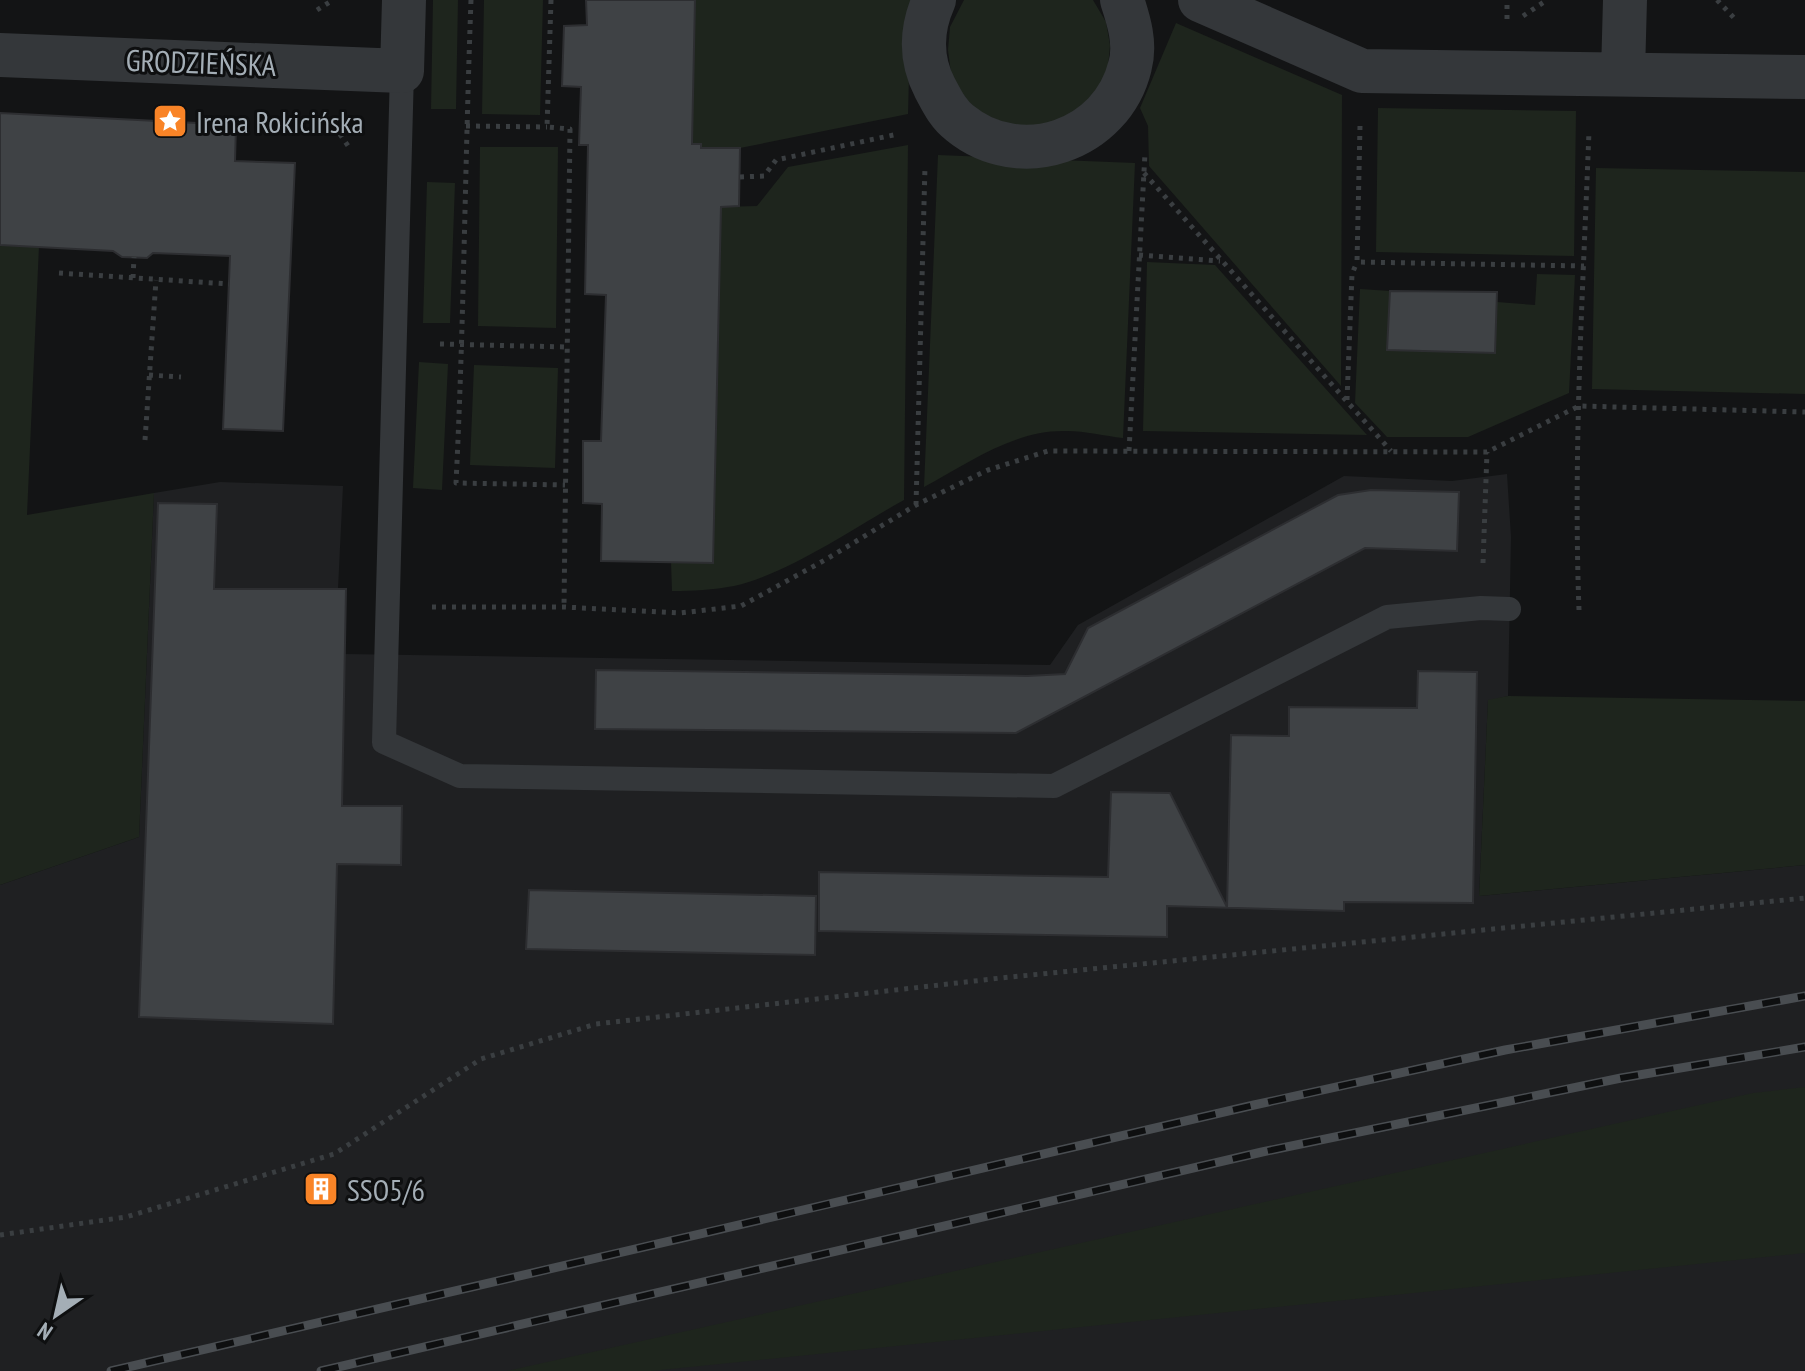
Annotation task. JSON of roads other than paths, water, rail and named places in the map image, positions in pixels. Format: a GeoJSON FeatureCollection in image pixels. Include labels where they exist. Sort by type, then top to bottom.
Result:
{"type":"FeatureCollection","features":[{"type":"Feature","properties":{"kind":"street"},"geometry":{"type":"LineString","coordinates":[[402,71],[404,0]]}},
{"type":"Feature","properties":{"kind":"street"},"geometry":{"type":"LineString","coordinates":[[934,0],[922,39],[928,75],[945,107],[959,123],[991,142],[1027,148],[1062,143],[1094,125],[1118,98],[1131,65],[1132,28],[1122,0]]}},
{"type":"Feature","properties":{"kind":"street"},"geometry":{"type":"LineString","coordinates":[[1200,0],[1362,71],[1805,77]]}},
{"type":"Feature","properties":{"kind":"street"},"geometry":{"type":"LineString","coordinates":[[1607,74],[1625,0]]}},
{"type":"Feature","properties":{"kind":"street","name":"GRODZIEŃSKA"},"geometry":{"type":"LineString","coordinates":[[0,55],[402,71]]}},
{"type":"Feature","properties":{"kind":"lane"},"geometry":{"type":"LineString","coordinates":[[402,71],[384,742],[460,776],[1054,786],[1387,617],[1481,608],[1509,609]]}},
{"type":"Feature","properties":{"kind":"railway"},"geometry":{"type":"LineString","coordinates":[[111,1371],[1254,1105],[1505,1050],[1805,996]]}},
{"type":"Feature","properties":{"kind":"railway"},"geometry":{"type":"LineString","coordinates":[[321,1371],[1262,1152],[1621,1078],[1805,1047]]}},
{"type":"Feature","properties":{"kind":"place","name":"Irena Rokicińska"},"geometry":{"type":"Point","coordinates":[170,121]}},
{"type":"Feature","properties":{"kind":"place","name":"SSO5/6"},"geometry":{"type":"Point","coordinates":[321,1189]}}]}
